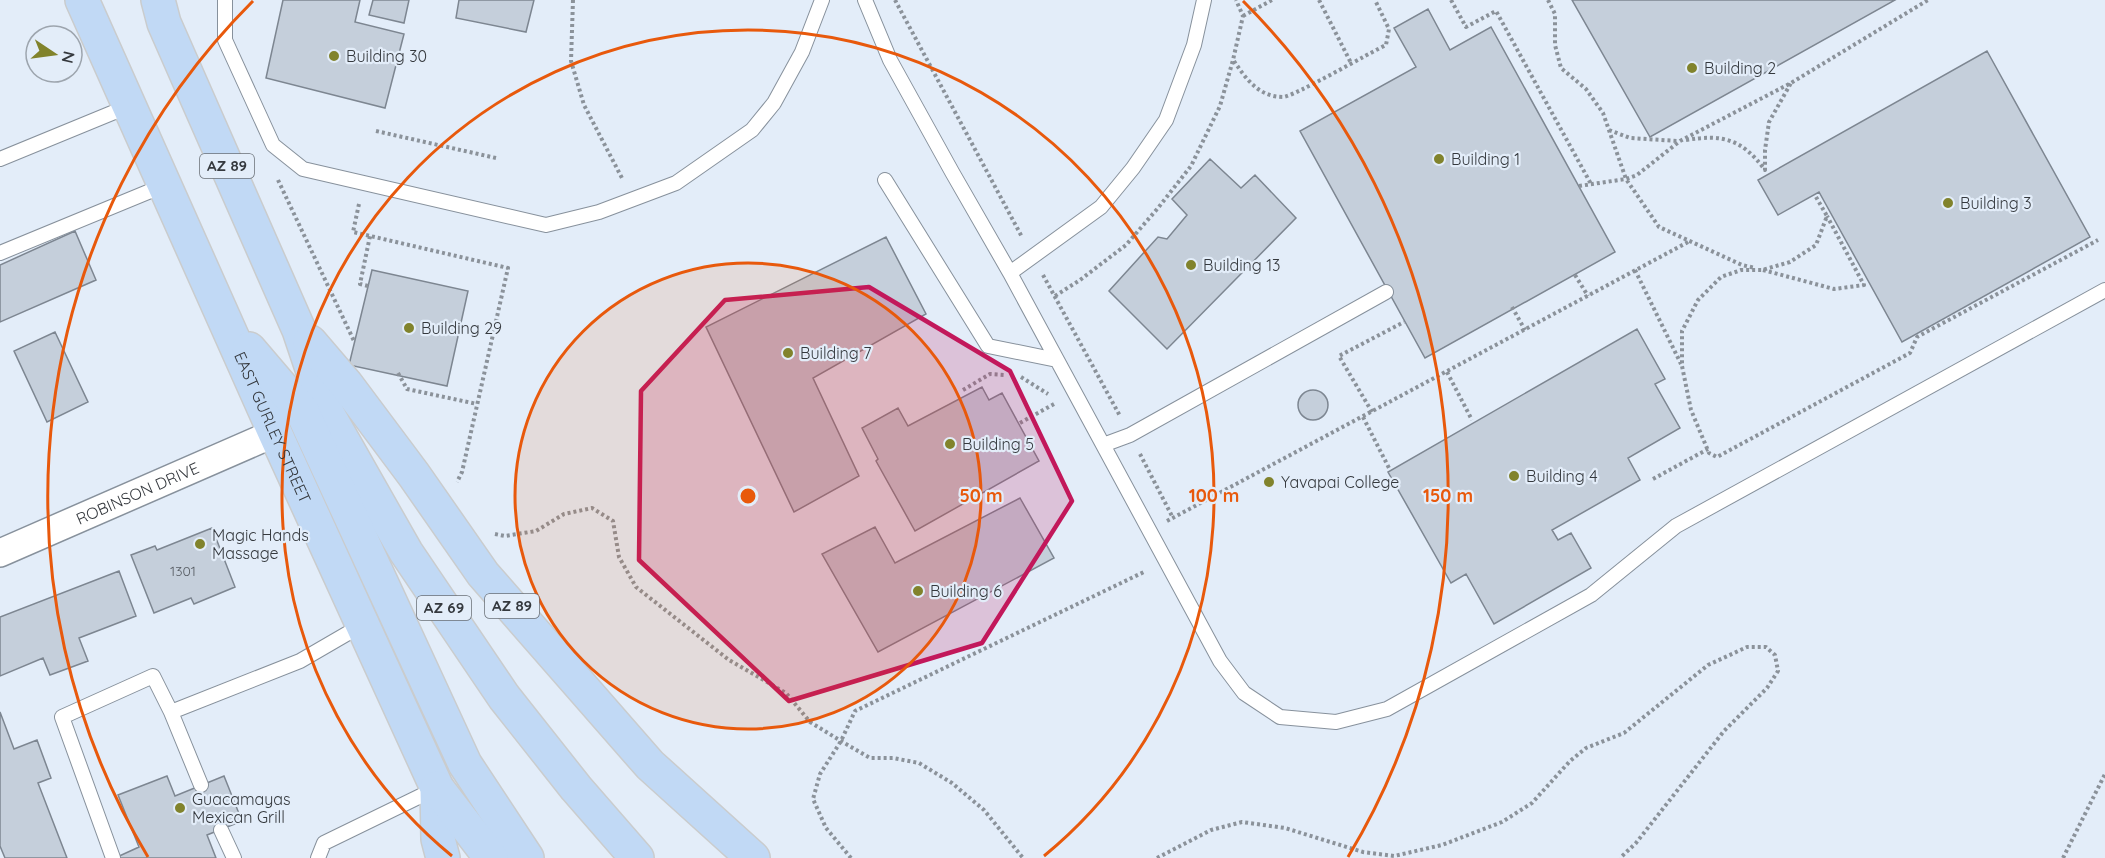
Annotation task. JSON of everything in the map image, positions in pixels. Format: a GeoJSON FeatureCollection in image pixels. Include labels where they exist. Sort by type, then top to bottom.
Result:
{"type":"FeatureCollection","features":[{"type":"Feature","properties":{"kind":"main road","name":"EAST GURLEY STREET"},"geometry":{"type":"LineString","coordinates":[[82,0],[275,434],[437,788],[438,839],[443,858]]}},
{"type":"Feature","properties":{"kind":"main road","name":"AZ 89"},"geometry":{"type":"LineString","coordinates":[[159,0],[164,23],[299,330],[346,384],[414,475],[483,574],[650,765],[753,858]]}},
{"type":"Feature","properties":{"kind":"main road"},"geometry":{"type":"LineString","coordinates":[[224,319],[302,411],[465,764],[527,858]]}},
{"type":"Feature","properties":{"kind":"main road","name":"AZ 69"},"geometry":{"type":"LineString","coordinates":[[299,330],[327,412],[406,552],[504,697],[576,788],[637,858]]}},
{"type":"Feature","properties":{"kind":"main road"},"geometry":{"type":"LineString","coordinates":[[437,788],[491,858]]}},
{"type":"Feature","properties":{"kind":"street","name":"ROBINSON DRIVE"},"geometry":{"type":"LineString","coordinates":[[0,553],[275,434]]}},
{"type":"Feature","properties":{"kind":"lane"},"geometry":{"type":"LineString","coordinates":[[225,0],[225,40],[273,145],[303,169],[546,225],[599,212],[676,183],[752,130],[774,104],[802,52],[822,0]]}},
{"type":"Feature","properties":{"kind":"lane"},"geometry":{"type":"LineString","coordinates":[[865,0],[891,60],[1010,273],[1148,532],[1220,661],[1244,693],[1280,717],[1336,722],[1387,709],[1591,595],[1676,526],[2105,290]]}},
{"type":"Feature","properties":{"kind":"lane"},"geometry":{"type":"LineString","coordinates":[[1010,273],[1101,207],[1133,168],[1166,120],[1194,45],[1204,0]]}},
{"type":"Feature","properties":{"kind":"lane"},"geometry":{"type":"LineString","coordinates":[[0,159],[129,106]]}},
{"type":"Feature","properties":{"kind":"lane"},"geometry":{"type":"LineString","coordinates":[[885,180],[988,346],[1057,360]]}},
{"type":"Feature","properties":{"kind":"lane"},"geometry":{"type":"LineString","coordinates":[[0,253],[165,185]]}},
{"type":"Feature","properties":{"kind":"lane"},"geometry":{"type":"LineString","coordinates":[[1102,445],[1130,435],[1386,292]]}},
{"type":"Feature","properties":{"kind":"lane"},"geometry":{"type":"LineString","coordinates":[[171,712],[300,661],[362,625]]}},
{"type":"Feature","properties":{"kind":"lane"},"geometry":{"type":"LineString","coordinates":[[113,858],[62,717],[153,676],[171,712],[201,785]]}},
{"type":"Feature","properties":{"kind":"lane"},"geometry":{"type":"LineString","coordinates":[[318,858],[324,843],[437,788]]}},
{"type":"Feature","properties":{"kind":"lane"},"geometry":{"type":"LineString","coordinates":[[221,830],[234,858]]}},
{"type":"Feature","properties":{"kind":"path"},"geometry":{"type":"LineString","coordinates":[[573,0],[571,61],[574,72],[584,105],[624,180]]}},
{"type":"Feature","properties":{"kind":"path"},"geometry":{"type":"LineString","coordinates":[[1055,296],[1126,244],[1191,166],[1220,106],[1233,60],[1244,16],[1236,0]]}},
{"type":"Feature","properties":{"kind":"path"},"geometry":{"type":"LineString","coordinates":[[1244,16],[1272,0]]}},
{"type":"Feature","properties":{"kind":"path"},"geometry":{"type":"LineString","coordinates":[[1319,0],[1351,63]]}},
{"type":"Feature","properties":{"kind":"path"},"geometry":{"type":"LineString","coordinates":[[1233,60],[1245,78],[1262,93],[1285,98],[1386,45],[1389,29],[1375,0]]}},
{"type":"Feature","properties":{"kind":"path"},"geometry":{"type":"LineString","coordinates":[[1451,0],[1466,27],[1496,11],[1591,184]]}},
{"type":"Feature","properties":{"kind":"path"},"geometry":{"type":"LineString","coordinates":[[1548,0],[1555,14],[1555,45],[1561,68],[1586,89],[1603,113],[1626,179],[1659,227],[1742,265],[1834,289],[1864,285],[1816,197]]}},
{"type":"Feature","properties":{"kind":"path"},"geometry":{"type":"LineString","coordinates":[[1579,186],[1626,179],[1637,175],[1680,141],[1791,83],[1928,0]]}},
{"type":"Feature","properties":{"kind":"path"},"geometry":{"type":"LineString","coordinates":[[1609,130],[1630,138],[1680,141],[1707,137],[1731,140],[1752,153],[1764,170],[1769,122],[1791,83]]}},
{"type":"Feature","properties":{"kind":"path"},"geometry":{"type":"LineString","coordinates":[[376,131],[496,158]]}},
{"type":"Feature","properties":{"kind":"path"},"geometry":{"type":"LineString","coordinates":[[276,176],[357,347]]}},
{"type":"Feature","properties":{"kind":"path"},"geometry":{"type":"LineString","coordinates":[[364,183],[353,232],[508,268],[462,472],[456,485]]}},
{"type":"Feature","properties":{"kind":"path"},"geometry":{"type":"LineString","coordinates":[[1827,216],[1816,245],[1790,262],[1762,270],[1742,270],[1721,277],[1698,300],[1682,331],[1682,366],[1690,410],[1709,453],[1717,457],[1910,353],[1917,337],[2098,240]]}},
{"type":"Feature","properties":{"kind":"path"},"geometry":{"type":"LineString","coordinates":[[368,286],[360,284],[370,236]]}},
{"type":"Feature","properties":{"kind":"path"},"geometry":{"type":"LineString","coordinates":[[1148,532],[1690,241]]}},
{"type":"Feature","properties":{"kind":"path"},"geometry":{"type":"LineString","coordinates":[[1635,270],[1682,366]]}},
{"type":"Feature","properties":{"kind":"path"},"geometry":{"type":"LineString","coordinates":[[1575,275],[1588,296]]}},
{"type":"Feature","properties":{"kind":"path"},"geometry":{"type":"LineString","coordinates":[[1512,307],[1525,330]]}},
{"type":"Feature","properties":{"kind":"path"},"geometry":{"type":"LineString","coordinates":[[1372,412],[1339,356],[1404,322]]}},
{"type":"Feature","properties":{"kind":"path"},"geometry":{"type":"LineString","coordinates":[[1447,372],[1472,420]]}},
{"type":"Feature","properties":{"kind":"path"},"geometry":{"type":"LineString","coordinates":[[398,373],[407,389],[477,404]]}},
{"type":"Feature","properties":{"kind":"path"},"geometry":{"type":"LineString","coordinates":[[963,390],[990,375],[1008,375]]}},
{"type":"Feature","properties":{"kind":"path"},"geometry":{"type":"LineString","coordinates":[[1017,375],[1048,393],[1058,412]]}},
{"type":"Feature","properties":{"kind":"path"},"geometry":{"type":"LineString","coordinates":[[1020,423],[1054,404]]}},
{"type":"Feature","properties":{"kind":"path"},"geometry":{"type":"LineString","coordinates":[[1363,417],[1390,470]]}},
{"type":"Feature","properties":{"kind":"path"},"geometry":{"type":"LineString","coordinates":[[1653,479],[1707,449]]}},
{"type":"Feature","properties":{"kind":"path"},"geometry":{"type":"LineString","coordinates":[[484,531],[505,536],[536,531],[564,514],[591,508],[613,520],[620,557],[636,586],[729,660],[786,693],[810,722],[870,758],[893,758],[919,764],[952,783],[984,810],[1023,858]]}},
{"type":"Feature","properties":{"kind":"path"},"geometry":{"type":"LineString","coordinates":[[851,858],[826,828],[813,799],[820,774],[841,741],[855,711],[1165,562]]}},
{"type":"Feature","properties":{"kind":"path"},"geometry":{"type":"LineString","coordinates":[[1157,858],[1211,830],[1242,822],[1286,828],[1363,852],[1394,856],[1442,845],[1502,822],[1532,803],[1570,761],[1586,748],[1624,733],[1708,665],[1747,647],[1766,647],[1775,655],[1778,670],[1767,688],[1724,730],[1636,843],[1620,858]]}},
{"type":"Feature","properties":{"kind":"path"},"geometry":{"type":"LineString","coordinates":[[2063,858],[2105,774]]}},
{"type":"Feature","properties":{"kind":"highlighted area"},"geometry":{"type":"Polygon","coordinates":[[[869,287],[1010,371],[1072,501],[982,643],[789,701],[639,560],[641,391],[725,300],[869,287]]]}},
{"type":"Feature","properties":{"kind":"building","name":"Building 30"},"geometry":{"type":"Polygon","coordinates":[[[283,0],[360,0],[355,22],[404,34],[385,108],[266,78],[283,0]]]}},
{"type":"Feature","properties":{"kind":"building"},"geometry":{"type":"Polygon","coordinates":[[[373,0],[409,0],[404,23],[369,15],[373,0]]]}},
{"type":"Feature","properties":{"kind":"building"},"geometry":{"type":"Polygon","coordinates":[[[459,0],[534,0],[526,32],[456,18],[459,0]]]}},
{"type":"Feature","properties":{"kind":"building","name":"Building 2"},"geometry":{"type":"Polygon","coordinates":[[[1572,0],[1895,0],[1650,137],[1572,0]]]}},
{"type":"Feature","properties":{"kind":"building","name":"Building 1"},"geometry":{"type":"Polygon","coordinates":[[[1428,9],[1450,50],[1491,27],[1615,252],[1425,358],[1300,131],[1416,67],[1394,28],[1428,9]]]}},
{"type":"Feature","properties":{"kind":"building","name":"Building 3"},"geometry":{"type":"Polygon","coordinates":[[[1987,51],[2090,237],[1902,342],[1819,192],[1778,215],[1758,180],[1987,51]]]}},
{"type":"Feature","properties":{"kind":"building","name":"Building 13"},"geometry":{"type":"Polygon","coordinates":[[[1210,159],[1241,188],[1255,175],[1296,218],[1167,349],[1109,291],[1158,237],[1167,239],[1187,215],[1172,199],[1210,159]]]}},
{"type":"Feature","properties":{"kind":"building"},"geometry":{"type":"Polygon","coordinates":[[[75,231],[96,280],[0,322],[0,265],[75,231]]]}},
{"type":"Feature","properties":{"kind":"building","name":"Building 7"},"geometry":{"type":"Polygon","coordinates":[[[886,237],[926,314],[813,378],[859,476],[794,512],[706,327],[886,237]]]}},
{"type":"Feature","properties":{"kind":"building","name":"Building 29"},"geometry":{"type":"Polygon","coordinates":[[[372,270],[468,291],[447,386],[349,365],[372,270]]]}},
{"type":"Feature","properties":{"kind":"building","name":"Building 4"},"geometry":{"type":"Polygon","coordinates":[[[1637,329],[1665,379],[1655,384],[1680,428],[1628,458],[1640,480],[1552,530],[1558,540],[1571,533],[1591,568],[1494,624],[1466,574],[1451,583],[1388,472],[1637,329]]]}},
{"type":"Feature","properties":{"kind":"building"},"geometry":{"type":"Polygon","coordinates":[[[55,332],[88,402],[47,422],[14,351],[55,332]]]}},
{"type":"Feature","properties":{"kind":"building","name":"Building 5"},"geometry":{"type":"Polygon","coordinates":[[[982,387],[989,400],[1002,393],[1039,461],[915,531],[876,461],[878,459],[862,428],[898,408],[908,426],[982,387]]]}},
{"type":"Feature","properties":{"kind":"building"},"geometry":{"type":"Polygon","coordinates":[[[1313,390],[1319,391],[1327,399],[1327,411],[1319,419],[1313,420],[1307,419],[1299,411],[1298,405],[1299,399],[1307,391],[1313,390]]]}},
{"type":"Feature","properties":{"kind":"building","name":"Building 6"},"geometry":{"type":"Polygon","coordinates":[[[1020,498],[1054,558],[878,652],[822,554],[875,527],[895,563],[1020,498]]]}},
{"type":"Feature","properties":{"kind":"building"},"geometry":{"type":"Polygon","coordinates":[[[212,528],[235,587],[194,604],[191,598],[154,613],[131,555],[155,546],[157,550],[212,528]]]}},
{"type":"Feature","properties":{"kind":"building"},"geometry":{"type":"Polygon","coordinates":[[[119,571],[136,616],[79,638],[88,661],[50,675],[43,658],[0,676],[0,617],[119,571]]]}},
{"type":"Feature","properties":{"kind":"building"},"geometry":{"type":"Polygon","coordinates":[[[0,712],[14,749],[37,740],[51,778],[38,783],[67,858],[5,858],[0,846],[0,712]]]}},
{"type":"Feature","properties":{"kind":"building","name":"Guacamayas Mexican Grill"},"geometry":{"type":"Polygon","coordinates":[[[167,776],[175,796],[224,776],[242,821],[207,835],[216,858],[115,858],[139,847],[118,795],[167,776]]]}},
{"type":"Feature","properties":{"kind":"place","name":"Building 30"},"geometry":{"type":"Point","coordinates":[334,56]}},
{"type":"Feature","properties":{"kind":"place","name":"Building 2"},"geometry":{"type":"Point","coordinates":[1692,68]}},
{"type":"Feature","properties":{"kind":"place","name":"Building 1"},"geometry":{"type":"Point","coordinates":[1439,159]}},
{"type":"Feature","properties":{"kind":"place","name":"Building 3"},"geometry":{"type":"Point","coordinates":[1948,203]}},
{"type":"Feature","properties":{"kind":"place","name":"Building 13"},"geometry":{"type":"Point","coordinates":[1191,265]}},
{"type":"Feature","properties":{"kind":"place","name":"Building 29"},"geometry":{"type":"Point","coordinates":[409,328]}},
{"type":"Feature","properties":{"kind":"place","name":"Building 7"},"geometry":{"type":"Point","coordinates":[788,353]}},
{"type":"Feature","properties":{"kind":"place","name":"Building 5"},"geometry":{"type":"Point","coordinates":[950,444]}},
{"type":"Feature","properties":{"kind":"place","name":"Building 4"},"geometry":{"type":"Point","coordinates":[1514,476]}},
{"type":"Feature","properties":{"kind":"place","name":"Yavapai College"},"geometry":{"type":"Point","coordinates":[1269,482]}},
{"type":"Feature","properties":{"kind":"place","name":"Magic Hands Massage"},"geometry":{"type":"Point","coordinates":[200,544]}},
{"type":"Feature","properties":{"kind":"place","name":"Building 6"},"geometry":{"type":"Point","coordinates":[918,591]}},
{"type":"Feature","properties":{"kind":"place","name":"Guacamayas Mexican Grill"},"geometry":{"type":"Point","coordinates":[180,808]}}]}
